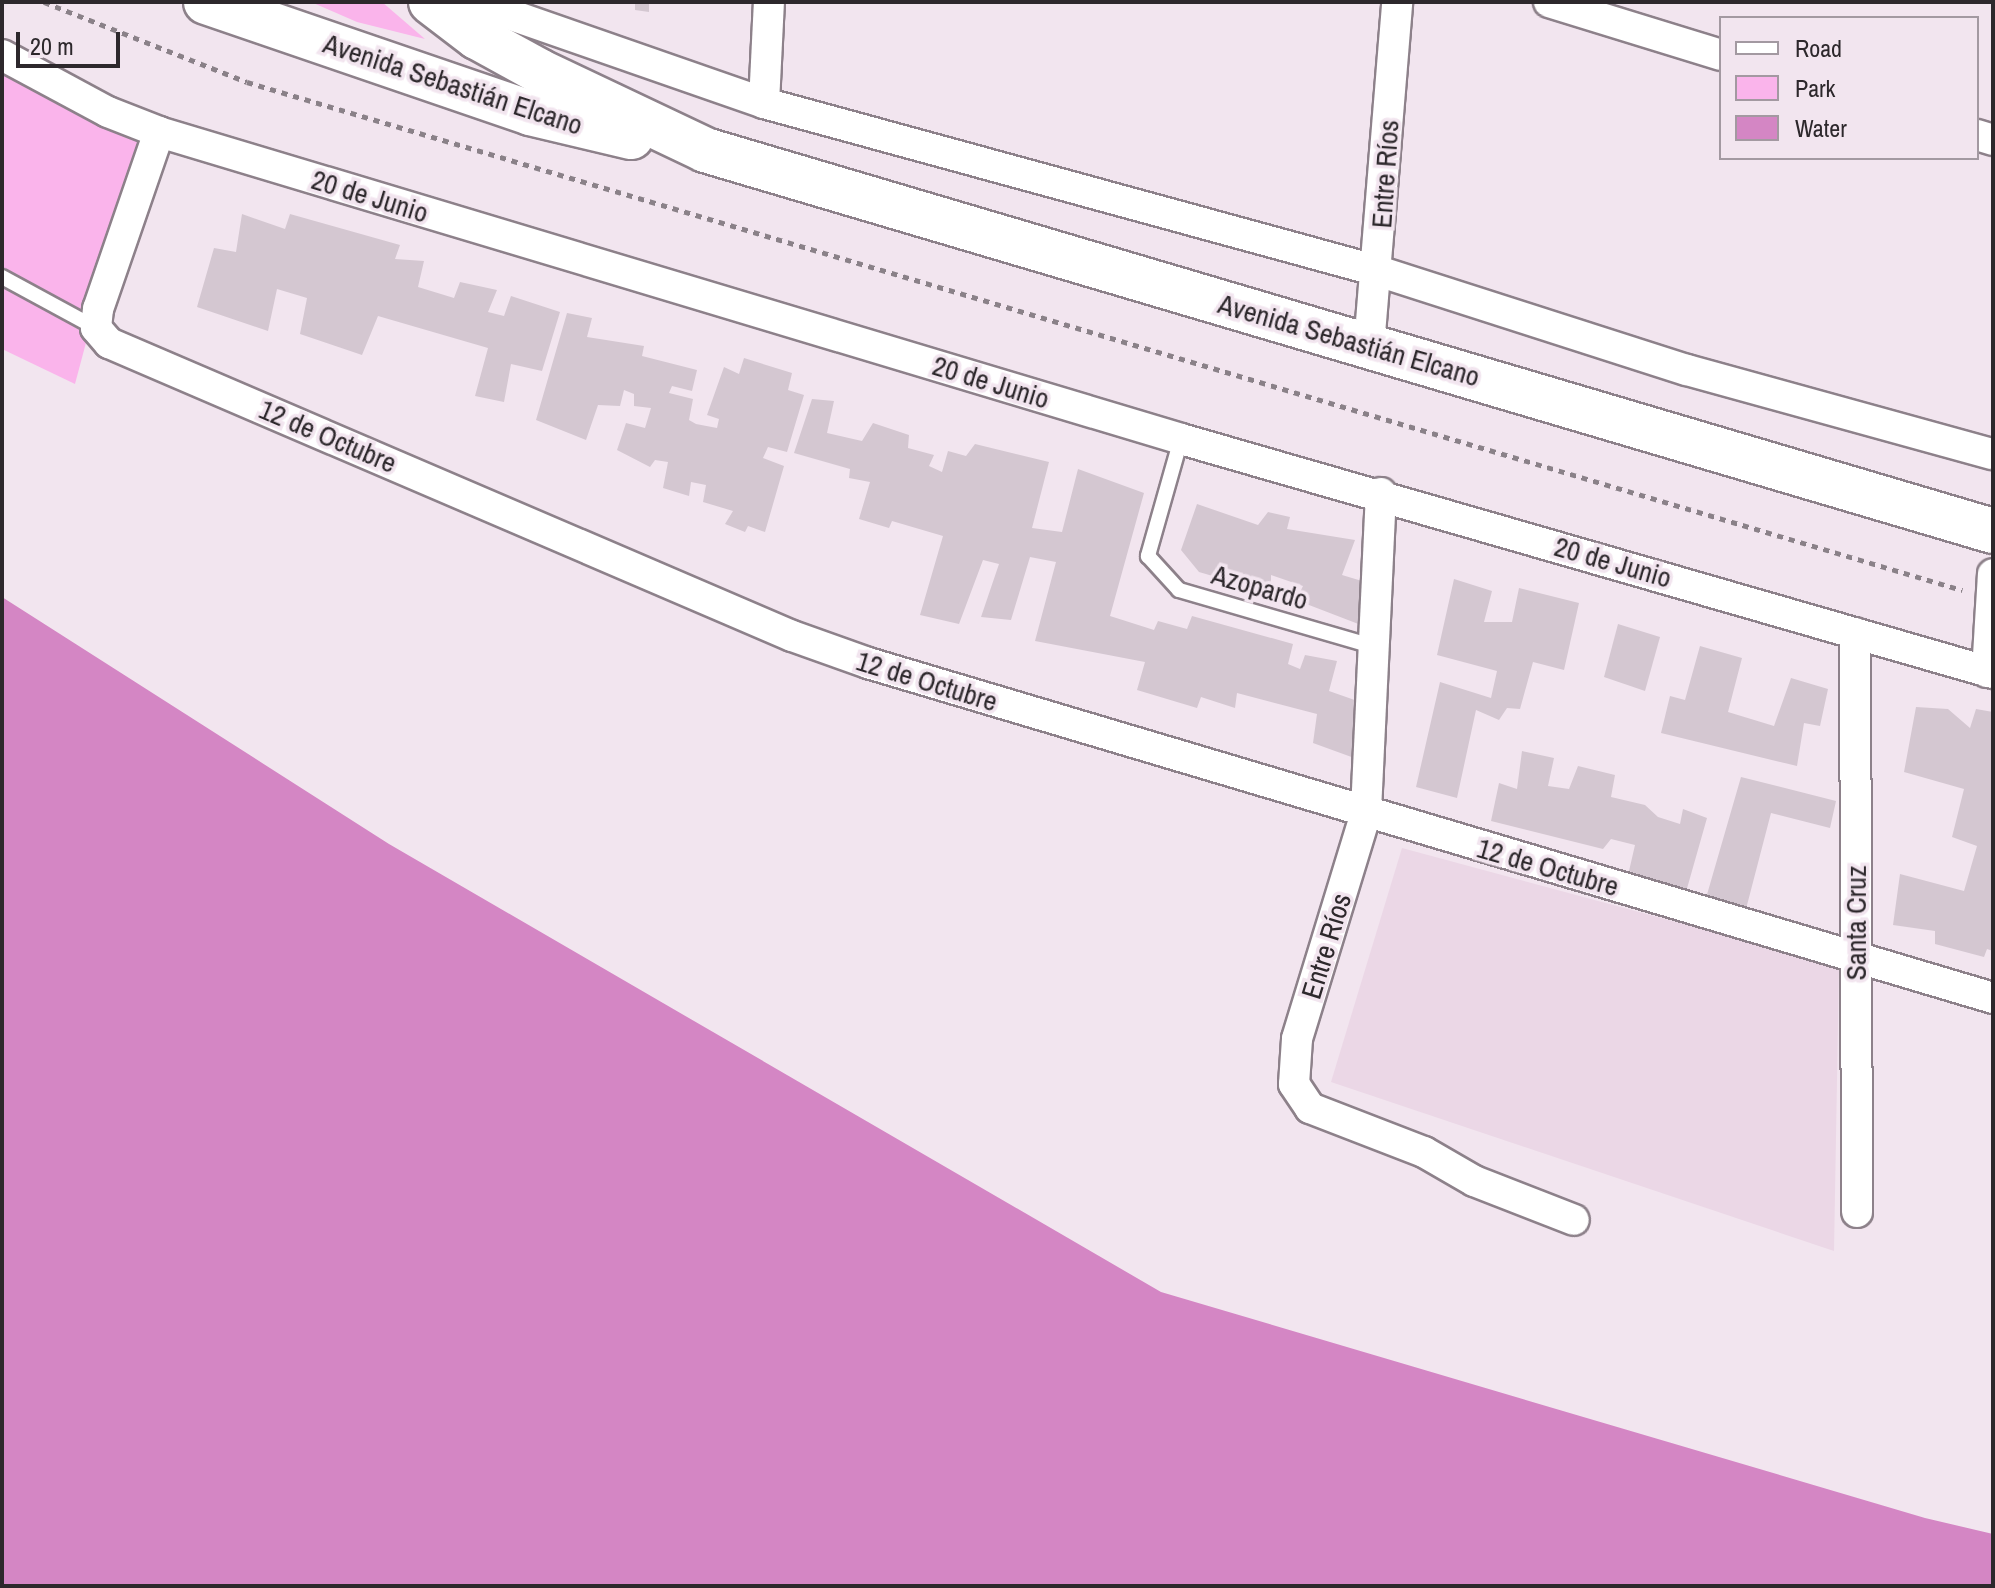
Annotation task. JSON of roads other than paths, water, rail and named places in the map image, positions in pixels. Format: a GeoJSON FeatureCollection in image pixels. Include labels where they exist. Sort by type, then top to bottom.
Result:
{"type":"FeatureCollection","features":[{"type":"Feature","properties":{"kind":"main road","name":"Avenida Sebastián Elcano"},"geometry":{"type":"LineString","coordinates":[[206,2],[530,113],[705,150],[1993,531]]}},
{"type":"Feature","properties":{"kind":"main road","name":"Avenida Sebastián Elcano"},"geometry":{"type":"LineString","coordinates":[[431,2],[477,37],[539,71],[705,150]]}},
{"type":"Feature","properties":{"kind":"street"},"geometry":{"type":"LineString","coordinates":[[474,2],[764,103],[1378,271],[1673,366],[1993,454]]}},
{"type":"Feature","properties":{"kind":"street"},"geometry":{"type":"LineString","coordinates":[[764,103],[769,2]]}},
{"type":"Feature","properties":{"kind":"street","name":"Entre Ríos"},"geometry":{"type":"LineString","coordinates":[[1369,346],[1378,271],[1397,2]]}},
{"type":"Feature","properties":{"kind":"street"},"geometry":{"type":"LineString","coordinates":[[1549,2],[1719,54]]}},
{"type":"Feature","properties":{"kind":"street","name":"20 de Junio"},"geometry":{"type":"LineString","coordinates":[[2,55],[108,112],[159,132],[1181,439],[1381,493],[1990,673]]}},
{"type":"Feature","properties":{"kind":"street"},"geometry":{"type":"LineString","coordinates":[[96,328],[159,132]]}},
{"type":"Feature","properties":{"kind":"street","name":"12 de Octubre"},"geometry":{"type":"LineString","coordinates":[[96,328],[109,343],[792,636],[1366,813],[1993,998]]}},
{"type":"Feature","properties":{"kind":"street","name":"Entre Ríos"},"geometry":{"type":"LineString","coordinates":[[1381,493],[1366,813],[1297,1039],[1294,1084],[1310,1108],[1424,1152],[1474,1181],[1574,1220]]}},
{"type":"Feature","properties":{"kind":"street"},"geometry":{"type":"LineString","coordinates":[[1990,673],[1991,586]]}},
{"type":"Feature","properties":{"kind":"street","name":"Santa Cruz"},"geometry":{"type":"LineString","coordinates":[[1855,633],[1857,1212]]}},
{"type":"Feature","properties":{"kind":"lane"},"geometry":{"type":"LineString","coordinates":[[2,277],[96,328]]}},
{"type":"Feature","properties":{"kind":"lane","name":"Azopardo"},"geometry":{"type":"LineString","coordinates":[[1181,439],[1148,556],[1179,590],[1372,646]]}},
{"type":"Feature","properties":{"kind":"water"},"geometry":{"type":"Polygon","coordinates":[[[2,597],[389,844],[1161,1292],[1925,1518],[1993,1534],[1993,1586],[2,1586],[2,597]]]}}]}
